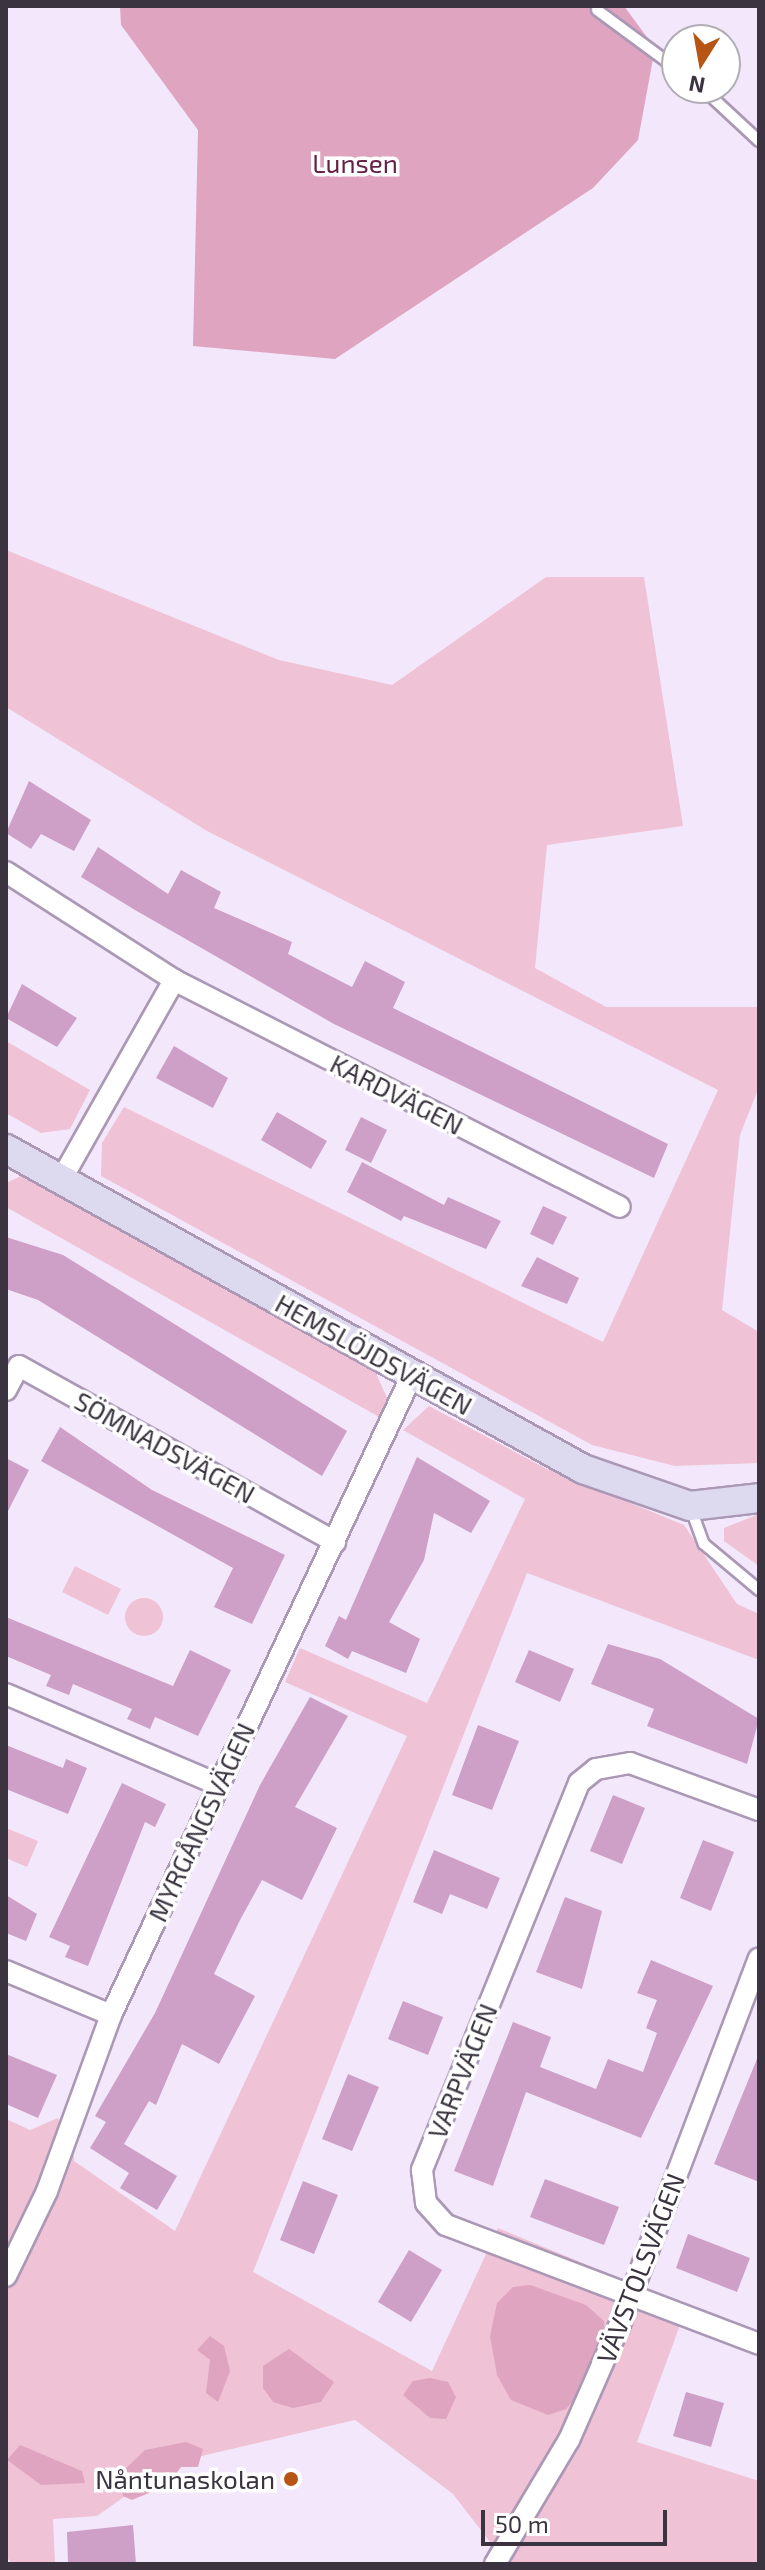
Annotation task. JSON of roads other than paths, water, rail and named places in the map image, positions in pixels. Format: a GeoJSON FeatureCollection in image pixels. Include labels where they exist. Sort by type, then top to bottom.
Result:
{"type":"FeatureCollection","features":[{"type":"Feature","properties":{"kind":"street","name":"KARDVÄGEN"},"geometry":{"type":"LineString","coordinates":[[6,872],[174,980],[620,1207]]}},
{"type":"Feature","properties":{"kind":"street"},"geometry":{"type":"LineString","coordinates":[[61,1180],[174,980]]}},
{"type":"Feature","properties":{"kind":"street","name":"HEMSLÖJDSVÄGEN"},"geometry":{"type":"LineString","coordinates":[[6,1149],[583,1469],[690,1506],[759,1498]]}},
{"type":"Feature","properties":{"kind":"street","name":"SÖMNADSVÄGEN"},"geometry":{"type":"LineString","coordinates":[[6,1390],[19,1366],[335,1542]]}},
{"type":"Feature","properties":{"kind":"street","name":"MYRGÅNGSVÄGEN"},"geometry":{"type":"LineString","coordinates":[[6,2276],[47,2191],[111,2015],[412,1375]]}},
{"type":"Feature","properties":{"kind":"street"},"geometry":{"type":"LineString","coordinates":[[6,1694],[217,1784]]}},
{"type":"Feature","properties":{"kind":"street","name":"VARPVÄGEN"},"geometry":{"type":"LineString","coordinates":[[759,1810],[630,1763],[596,1769],[579,1783],[422,2170],[426,2203],[446,2225],[628,2300],[759,2344]]}},
{"type":"Feature","properties":{"kind":"street","name":"VÄVSTOLSVÄGEN"},"geometry":{"type":"LineString","coordinates":[[495,2564],[569,2440],[628,2300],[759,1959]]}},
{"type":"Feature","properties":{"kind":"street"},"geometry":{"type":"LineString","coordinates":[[6,1971],[111,2015]]}},
{"type":"Feature","properties":{"kind":"lane"},"geometry":{"type":"LineString","coordinates":[[597,10],[661,57]]}},
{"type":"Feature","properties":{"kind":"lane"},"geometry":{"type":"LineString","coordinates":[[719,104],[759,141]]}},
{"type":"Feature","properties":{"kind":"lane"},"geometry":{"type":"LineString","coordinates":[[690,1506],[704,1544],[759,1590]]}},
{"type":"Feature","properties":{"kind":"place","name":"Nåntunaskolan"},"geometry":{"type":"Point","coordinates":[291,2479]}},
{"type":"Feature","properties":{"kind":"park label","name":"Lunsen"},"geometry":{"type":"Point","coordinates":[355,163]}}]}
